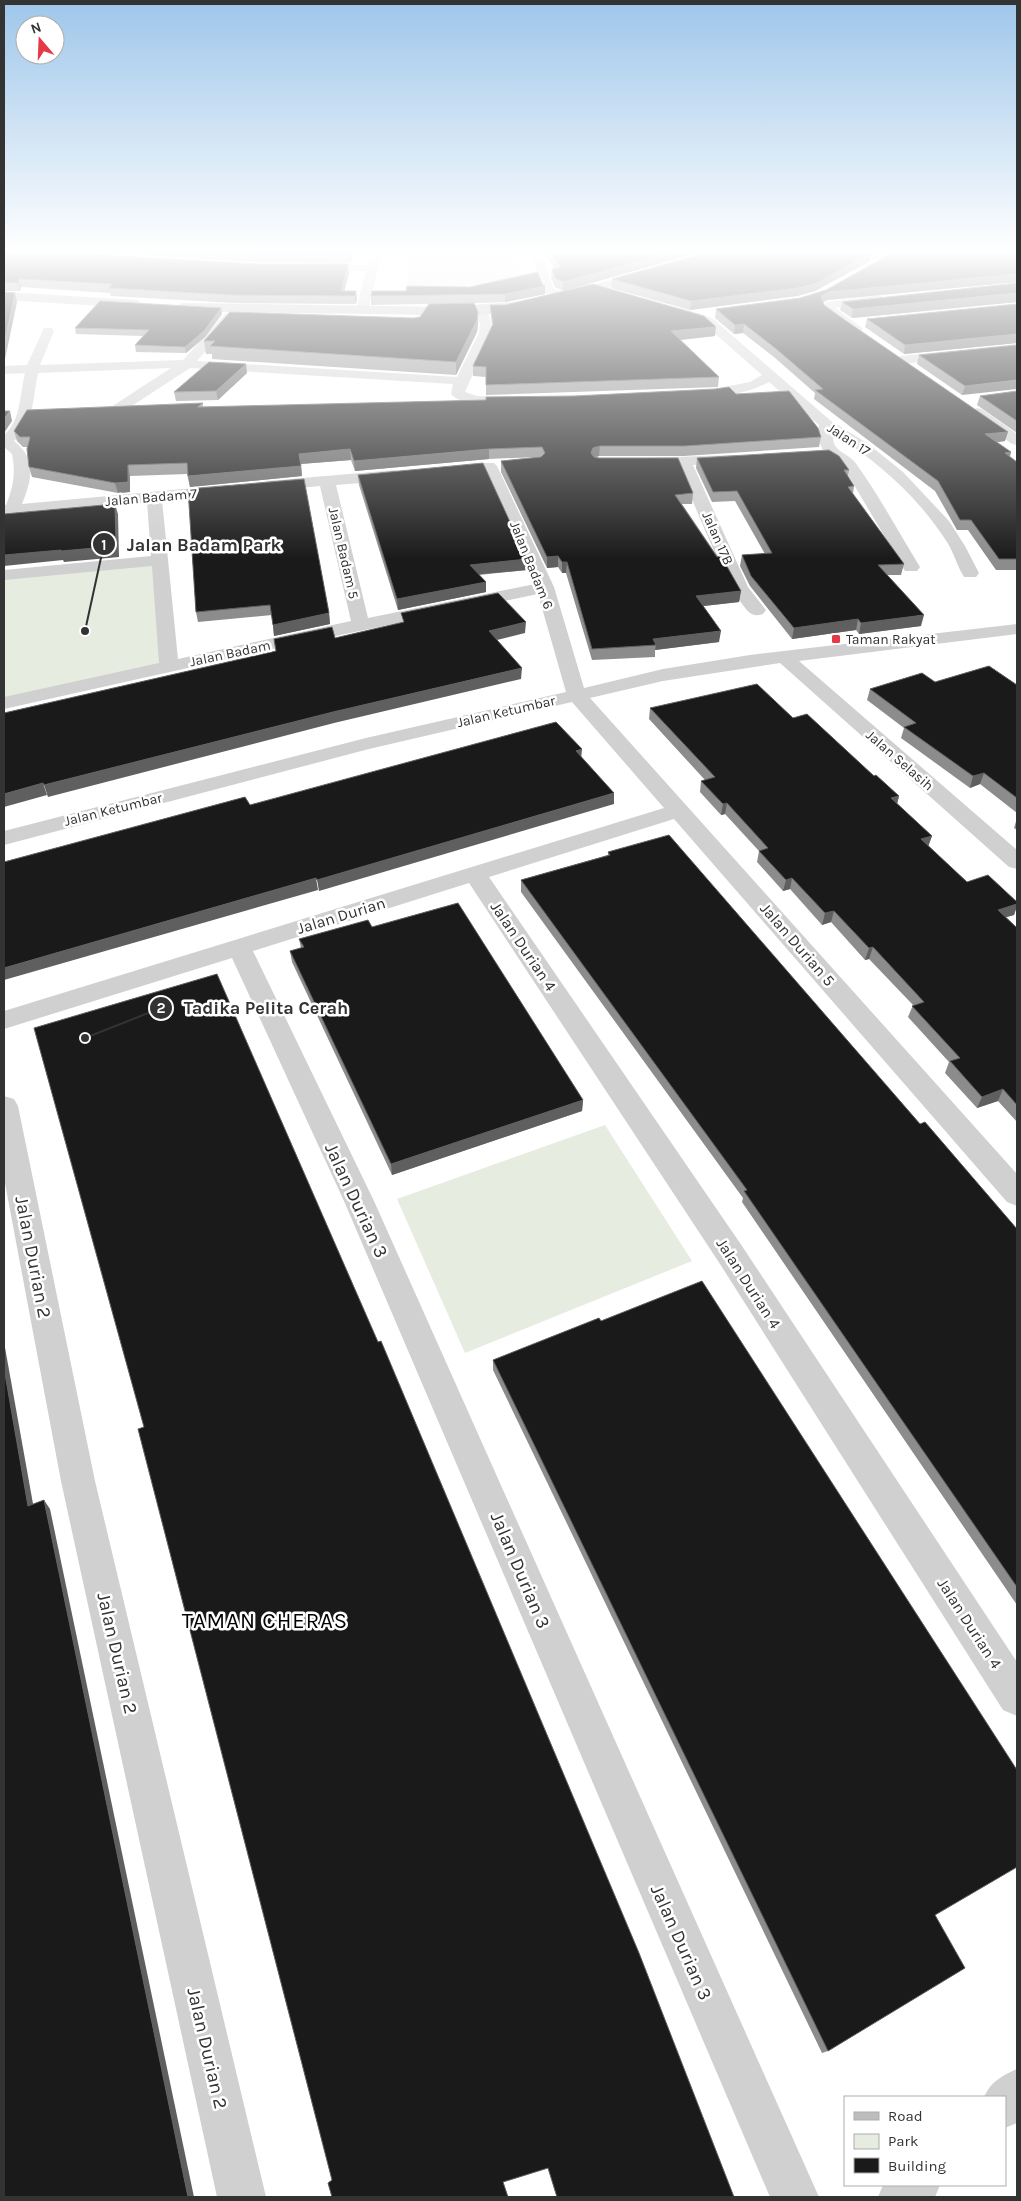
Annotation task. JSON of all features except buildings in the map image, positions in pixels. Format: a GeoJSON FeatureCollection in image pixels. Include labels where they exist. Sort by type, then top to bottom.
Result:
{"type":"FeatureCollection","features":[{"type":"Feature","properties":{"kind":"street"},"geometry":{"type":"LineString","coordinates":[[8,510],[23,482],[20,452],[7,444],[17,429],[24,411],[33,369],[39,354]]}},
{"type":"Feature","properties":{"kind":"street"},"geometry":{"type":"LineString","coordinates":[[116,410],[186,364],[195,354]]}},
{"type":"Feature","properties":{"kind":"street"},"geometry":{"type":"LineString","coordinates":[[475,354],[458,394],[464,398],[479,401],[526,401]]}},
{"type":"Feature","properties":{"kind":"street","name":"Jalan 17"},"geometry":{"type":"LineString","coordinates":[[746,354],[826,424],[849,436],[881,460],[939,518],[956,543],[970,573]]}},
{"type":"Feature","properties":{"kind":"street"},"geometry":{"type":"LineString","coordinates":[[918,372],[897,357],[941,354]]}},
{"type":"Feature","properties":{"kind":"street"},"geometry":{"type":"LineString","coordinates":[[4,370],[186,364],[462,381]]}},
{"type":"Feature","properties":{"kind":"street"},"geometry":{"type":"LineString","coordinates":[[677,395],[714,393],[754,385],[771,375]]}},
{"type":"Feature","properties":{"kind":"street"},"geometry":{"type":"LineString","coordinates":[[973,401],[995,425],[1017,441]]}},
{"type":"Feature","properties":{"kind":"street"},"geometry":{"type":"LineString","coordinates":[[98,410],[146,409]]}},
{"type":"Feature","properties":{"kind":"street"},"geometry":{"type":"LineString","coordinates":[[24,411],[42,410]]}},
{"type":"Feature","properties":{"kind":"street"},"geometry":{"type":"LineString","coordinates":[[826,424],[825,439],[831,453],[850,465],[911,567]]}},
{"type":"Feature","properties":{"kind":"street"},"geometry":{"type":"LineString","coordinates":[[814,454],[831,453]]}},
{"type":"Feature","properties":{"kind":"street"},"geometry":{"type":"LineString","coordinates":[[627,462],[744,459]]}},
{"type":"Feature","properties":{"kind":"street","name":"Jalan 17B"},"geometry":{"type":"LineString","coordinates":[[684,462],[740,588],[758,610]]}},
{"type":"Feature","properties":{"kind":"street"},"geometry":{"type":"LineString","coordinates":[[470,468],[508,464]]}},
{"type":"Feature","properties":{"kind":"street","name":"Jalan Badam 6"},"geometry":{"type":"LineString","coordinates":[[489,466],[545,588],[567,667],[577,694]]}},
{"type":"Feature","properties":{"kind":"street","name":"Jalan Badam 7"},"geometry":{"type":"LineString","coordinates":[[8,510],[414,473]]}},
{"type":"Feature","properties":{"kind":"street","name":"Jalan Badam 5"},"geometry":{"type":"LineString","coordinates":[[327,481],[361,625]]}},
{"type":"Feature","properties":{"kind":"street"},"geometry":{"type":"LineString","coordinates":[[154,496],[169,666]]}},
{"type":"Feature","properties":{"kind":"street"},"geometry":{"type":"LineString","coordinates":[[4,576],[160,560]]}},
{"type":"Feature","properties":{"kind":"street","name":"Jalan Badam"},"geometry":{"type":"LineString","coordinates":[[4,702],[361,625],[545,588]]}},
{"type":"Feature","properties":{"kind":"street"},"geometry":{"type":"LineString","coordinates":[[1008,630],[1017,645]]}},
{"type":"Feature","properties":{"kind":"street","name":"Jalan Ketumbar"},"geometry":{"type":"LineString","coordinates":[[4,838],[366,744],[663,675],[784,657],[1008,630]]}},
{"type":"Feature","properties":{"kind":"street","name":"Jalan Selasih"},"geometry":{"type":"LineString","coordinates":[[784,657],[1017,862]]}},
{"type":"Feature","properties":{"kind":"street","name":"Jalan Durian 5"},"geometry":{"type":"LineString","coordinates":[[577,694],[1017,1194]]}},
{"type":"Feature","properties":{"kind":"street","name":"Jalan Durian"},"geometry":{"type":"LineString","coordinates":[[4,1020],[679,810]]}},
{"type":"Feature","properties":{"kind":"street","name":"Jalan Durian 4"},"geometry":{"type":"LineString","coordinates":[[475,874],[731,1255],[1017,1696]]}},
{"type":"Feature","properties":{"kind":"street","name":"Jalan Durian 3"},"geometry":{"type":"LineString","coordinates":[[239,947],[359,1201],[795,2197]]}},
{"type":"Feature","properties":{"kind":"street","name":"Jalan Durian 2"},"geometry":{"type":"LineString","coordinates":[[4,1106],[78,1481],[242,2197]]}},
{"type":"Feature","properties":{"kind":"street"},"geometry":{"type":"LineString","coordinates":[[1006,2103],[1017,2093]]}},
{"type":"Feature","properties":{"kind":"street"},"geometry":{"type":"LineString","coordinates":[[902,2197],[915,2186]]}},
{"type":"Feature","properties":{"kind":"green space"},"geometry":{"type":"Polygon","coordinates":[[[160,560],[169,666],[4,702],[4,577],[160,560]]]}},
{"type":"Feature","properties":{"kind":"green space"},"geometry":{"type":"Polygon","coordinates":[[[605,1125],[692,1261],[465,1353],[397,1199],[605,1125]]]}},
{"type":"Feature","properties":{"kind":"place","name":"Jalan Badam Park"},"geometry":{"type":"Point","coordinates":[85,631]}},
{"type":"Feature","properties":{"kind":"place","name":"Taman Rakyat"},"geometry":{"type":"Point","coordinates":[836,639]}},
{"type":"Feature","properties":{"kind":"place","name":"Tadika Pelita Cerah"},"geometry":{"type":"Point","coordinates":[85,1038]}},
{"type":"Feature","properties":{"kind":"district","name":"TAMAN CHERAS"},"geometry":{"type":"Point","coordinates":[265,1620]}}]}
